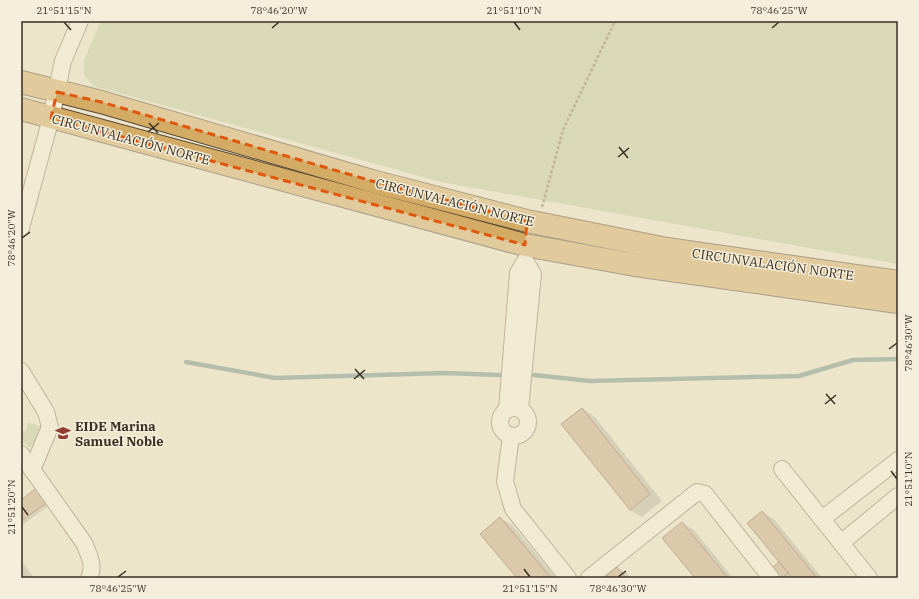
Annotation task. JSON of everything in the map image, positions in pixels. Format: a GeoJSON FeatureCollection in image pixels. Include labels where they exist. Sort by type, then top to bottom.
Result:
{"type":"FeatureCollection","features":[{"type":"Feature","properties":{"kind":"highway","name":"CIRCUNVALACIÓN NORTE"},"geometry":{"type":"LineString","coordinates":[[21,82],[101,102],[372,181],[532,222],[667,249],[898,282]]}},
{"type":"Feature","properties":{"kind":"highway","name":"CIRCUNVALACIÓN NORTE"},"geometry":{"type":"LineString","coordinates":[[21,109],[525,253],[635,265],[898,302]]}},
{"type":"Feature","properties":{"kind":"highway"},"geometry":{"type":"LineString","coordinates":[[525,253],[532,222]]}},
{"type":"Feature","properties":{"kind":"street"},"geometry":{"type":"LineString","coordinates":[[21,228],[58,92],[64,61],[80,21]]}},
{"type":"Feature","properties":{"kind":"street"},"geometry":{"type":"LineString","coordinates":[[513,410],[526,415],[527,428],[520,435],[511,436],[503,431],[501,427],[501,418],[513,410],[532,274],[525,253]]}},
{"type":"Feature","properties":{"kind":"street"},"geometry":{"type":"LineString","coordinates":[[21,371],[46,412],[50,427],[32,470]]}},
{"type":"Feature","properties":{"kind":"street"},"geometry":{"type":"LineString","coordinates":[[511,436],[505,481],[513,509],[568,578]]}},
{"type":"Feature","properties":{"kind":"street"},"geometry":{"type":"LineString","coordinates":[[21,454],[84,543],[90,558],[92,571],[89,578]]}},
{"type":"Feature","properties":{"kind":"street"},"geometry":{"type":"LineString","coordinates":[[822,519],[898,460]]}},
{"type":"Feature","properties":{"kind":"street"},"geometry":{"type":"LineString","coordinates":[[782,469],[869,578]]}},
{"type":"Feature","properties":{"kind":"street"},"geometry":{"type":"LineString","coordinates":[[590,578],[697,492],[705,494],[771,578]]}},
{"type":"Feature","properties":{"kind":"street"},"geometry":{"type":"LineString","coordinates":[[841,543],[898,496]]}},
{"type":"Feature","properties":{"kind":"path"},"geometry":{"type":"LineString","coordinates":[[532,222],[563,130],[614,21]]}},
{"type":"Feature","properties":{"kind":"highlighted area"},"geometry":{"type":"Polygon","coordinates":[[[57,92],[101,102],[372,181],[527,221],[525,245],[51,118],[57,92]]]}},
{"type":"Feature","properties":{"kind":"green space"},"geometry":{"type":"Polygon","coordinates":[[[101,21],[898,21],[898,264],[441,182],[93,86],[84,75],[84,60],[101,21]]]}},
{"type":"Feature","properties":{"kind":"green space"},"geometry":{"type":"Polygon","coordinates":[[[28,422],[43,427],[34,448],[28,447],[21,437],[21,431],[26,431],[28,422]]]}},
{"type":"Feature","properties":{"kind":"building"},"geometry":{"type":"Polygon","coordinates":[[[582,408],[650,494],[630,510],[561,424],[582,408]]]}},
{"type":"Feature","properties":{"kind":"building"},"geometry":{"type":"Polygon","coordinates":[[[39,486],[49,501],[21,521],[21,500],[39,486]]]}},
{"type":"Feature","properties":{"kind":"building"},"geometry":{"type":"Polygon","coordinates":[[[762,511],[817,578],[792,578],[747,523],[762,511]]]}},
{"type":"Feature","properties":{"kind":"building"},"geometry":{"type":"Polygon","coordinates":[[[500,517],[551,578],[517,578],[480,534],[500,517]]]}},
{"type":"Feature","properties":{"kind":"building"},"geometry":{"type":"Polygon","coordinates":[[[682,522],[728,578],[695,578],[662,538],[682,522]]]}},
{"type":"Feature","properties":{"kind":"building"},"geometry":{"type":"Polygon","coordinates":[[[779,562],[788,573],[782,578],[760,578],[779,562]]]}},
{"type":"Feature","properties":{"kind":"building"},"geometry":{"type":"Polygon","coordinates":[[[617,567],[626,578],[604,578],[617,567]]]}},
{"type":"Feature","properties":{"kind":"waterway"},"geometry":{"type":"LineString","coordinates":[[534,375],[590,381],[799,376],[853,360],[898,359]]}},
{"type":"Feature","properties":{"kind":"waterway"},"geometry":{"type":"LineString","coordinates":[[186,362],[275,378],[444,373],[500,375]]}},
{"type":"Feature","properties":{"kind":"place","name":"EIDE Marina Samuel Noble"},"geometry":{"type":"Point","coordinates":[63,433]}}]}
